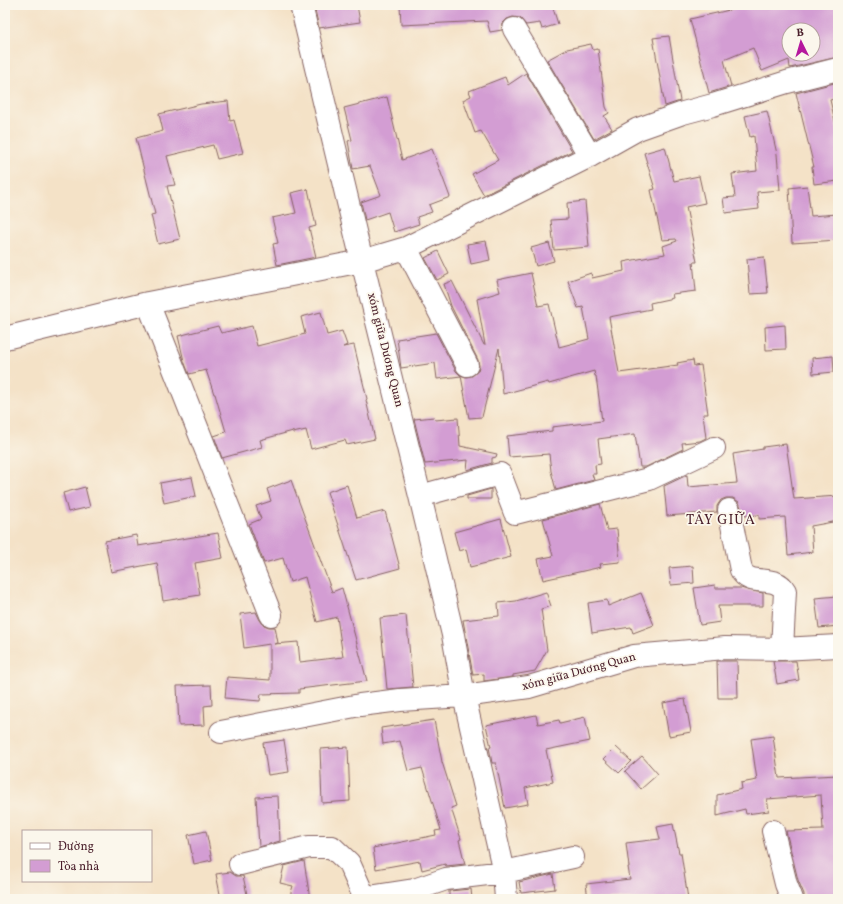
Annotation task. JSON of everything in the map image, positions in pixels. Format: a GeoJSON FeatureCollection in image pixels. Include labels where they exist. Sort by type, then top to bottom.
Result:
{"type":"FeatureCollection","features":[{"type":"Feature","properties":{"kind":"street","name":"xóm giữa Dương Quan"},"geometry":{"type":"LineString","coordinates":[[301,5],[453,635],[464,696],[504,872],[506,899]]}},
{"type":"Feature","properties":{"kind":"street"},"geometry":{"type":"LineString","coordinates":[[514,29],[590,156]]}},
{"type":"Feature","properties":{"kind":"street"},"geometry":{"type":"LineString","coordinates":[[5,338],[148,303],[362,260],[406,248],[590,156],[638,129],[683,113],[787,82],[838,69]]}},
{"type":"Feature","properties":{"kind":"street"},"geometry":{"type":"LineString","coordinates":[[406,248],[467,365]]}},
{"type":"Feature","properties":{"kind":"street"},"geometry":{"type":"LineString","coordinates":[[148,303],[271,615]]}},
{"type":"Feature","properties":{"kind":"street"},"geometry":{"type":"LineString","coordinates":[[420,496],[500,474],[515,513],[649,479],[714,448]]}},
{"type":"Feature","properties":{"kind":"street"},"geometry":{"type":"LineString","coordinates":[[729,510],[742,574],[747,578],[778,584],[783,586],[786,591],[782,649]]}},
{"type":"Feature","properties":{"kind":"street","name":"xóm giữa Dương Quan"},"geometry":{"type":"LineString","coordinates":[[221,732],[360,705],[400,700],[464,696],[529,687],[634,656],[725,648],[782,649],[838,646]]}},
{"type":"Feature","properties":{"kind":"street"},"geometry":{"type":"LineString","coordinates":[[773,831],[786,884],[792,899]]}},
{"type":"Feature","properties":{"kind":"street"},"geometry":{"type":"LineString","coordinates":[[240,864],[309,847],[332,847],[349,863],[362,892],[369,897],[414,890],[446,879],[504,872],[573,857]]}},
{"type":"Feature","properties":{"kind":"building"},"geometry":{"type":"Polygon","coordinates":[[[357,5],[360,22],[319,28],[315,10],[357,5]]]}},
{"type":"Feature","properties":{"kind":"building"},"geometry":{"type":"Polygon","coordinates":[[[400,5],[552,5],[558,24],[542,29],[540,23],[526,25],[520,18],[513,17],[507,19],[503,23],[502,30],[490,32],[487,21],[401,25],[400,5]]]}},
{"type":"Feature","properties":{"kind":"building"},"geometry":{"type":"Polygon","coordinates":[[[732,5],[838,5],[838,57],[821,61],[821,22],[781,22],[781,62],[784,62],[762,71],[753,48],[724,60],[731,86],[709,93],[690,19],[734,9],[732,5]]]}},
{"type":"Feature","properties":{"kind":"building"},"geometry":{"type":"Polygon","coordinates":[[[669,36],[680,101],[665,106],[653,38],[669,36]]]}},
{"type":"Feature","properties":{"kind":"building"},"geometry":{"type":"Polygon","coordinates":[[[591,44],[593,50],[598,49],[606,107],[609,113],[604,116],[612,129],[594,139],[547,60],[567,49],[591,44]]]}},
{"type":"Feature","properties":{"kind":"building"},"geometry":{"type":"Polygon","coordinates":[[[789,62],[816,62],[790,68],[789,62]]]}},
{"type":"Feature","properties":{"kind":"building"},"geometry":{"type":"Polygon","coordinates":[[[526,73],[572,151],[484,195],[472,174],[498,160],[481,131],[475,133],[463,100],[471,96],[469,91],[505,77],[508,85],[526,73]]]}},
{"type":"Feature","properties":{"kind":"building"},"geometry":{"type":"Polygon","coordinates":[[[838,82],[838,98],[830,100],[838,133],[838,181],[814,184],[812,167],[814,167],[796,93],[838,82]]]}},
{"type":"Feature","properties":{"kind":"building"},"geometry":{"type":"Polygon","coordinates":[[[387,97],[402,160],[432,149],[450,197],[429,205],[432,212],[417,217],[419,224],[394,232],[388,212],[365,220],[361,202],[381,195],[370,166],[353,169],[348,141],[352,140],[344,108],[387,97]]]}},
{"type":"Feature","properties":{"kind":"building"},"geometry":{"type":"Polygon","coordinates":[[[228,101],[230,121],[234,120],[243,153],[217,159],[213,145],[167,156],[175,185],[167,186],[180,239],[158,244],[151,215],[155,214],[136,138],[163,131],[159,114],[201,104],[228,101]]]}},
{"type":"Feature","properties":{"kind":"building"},"geometry":{"type":"Polygon","coordinates":[[[767,111],[777,154],[780,190],[757,192],[759,209],[725,213],[723,198],[735,197],[732,174],[757,171],[754,136],[750,137],[745,116],[767,111]]]}},
{"type":"Feature","properties":{"kind":"building"},"geometry":{"type":"Polygon","coordinates":[[[665,147],[674,181],[699,176],[705,203],[686,207],[697,262],[693,262],[696,291],[672,294],[673,298],[650,303],[651,309],[609,317],[619,373],[678,365],[677,363],[693,360],[694,366],[701,365],[708,414],[703,414],[706,438],[700,441],[682,443],[683,449],[646,467],[640,467],[635,434],[598,439],[601,464],[595,465],[596,474],[592,474],[594,480],[556,490],[551,471],[549,454],[509,457],[507,436],[552,431],[552,427],[602,421],[594,371],[549,384],[548,382],[503,394],[499,348],[482,417],[469,418],[461,376],[437,379],[435,363],[401,368],[397,339],[436,333],[456,371],[460,375],[466,377],[472,376],[478,371],[478,360],[451,306],[444,284],[452,281],[485,345],[477,299],[500,292],[497,280],[531,273],[538,306],[549,304],[559,347],[589,339],[583,307],[578,308],[568,281],[591,273],[592,278],[624,271],[623,262],[665,254],[663,246],[677,241],[676,239],[662,240],[651,190],[655,189],[644,153],[665,147]]]}},
{"type":"Feature","properties":{"kind":"building"},"geometry":{"type":"Polygon","coordinates":[[[807,186],[811,216],[838,214],[838,240],[792,243],[789,188],[807,186]]]}},
{"type":"Feature","properties":{"kind":"building"},"geometry":{"type":"Polygon","coordinates":[[[308,189],[316,226],[309,228],[316,257],[277,265],[273,244],[278,243],[272,218],[296,213],[291,193],[308,189]]]}},
{"type":"Feature","properties":{"kind":"building"},"geometry":{"type":"Polygon","coordinates":[[[585,201],[589,247],[554,250],[551,220],[568,219],[567,203],[585,201]]]}},
{"type":"Feature","properties":{"kind":"building"},"geometry":{"type":"Polygon","coordinates":[[[486,241],[490,260],[471,264],[467,244],[486,241]]]}},
{"type":"Feature","properties":{"kind":"building"},"geometry":{"type":"Polygon","coordinates":[[[549,243],[554,261],[536,266],[531,248],[549,243]]]}},
{"type":"Feature","properties":{"kind":"building"},"geometry":{"type":"Polygon","coordinates":[[[438,251],[449,274],[437,280],[425,258],[438,251]]]}},
{"type":"Feature","properties":{"kind":"building"},"geometry":{"type":"Polygon","coordinates":[[[764,257],[768,293],[750,294],[747,259],[764,257]]]}},
{"type":"Feature","properties":{"kind":"building"},"geometry":{"type":"Polygon","coordinates":[[[321,312],[327,335],[342,331],[347,345],[343,347],[354,345],[375,439],[347,445],[345,440],[311,449],[306,430],[293,433],[293,431],[260,440],[262,447],[222,458],[214,436],[226,432],[215,394],[206,370],[189,374],[178,336],[218,326],[221,333],[252,326],[257,346],[305,334],[301,317],[321,312]]]}},
{"type":"Feature","properties":{"kind":"building"},"geometry":{"type":"Polygon","coordinates":[[[785,325],[786,349],[766,350],[765,327],[785,325]]]}},
{"type":"Feature","properties":{"kind":"building"},"geometry":{"type":"Polygon","coordinates":[[[833,356],[834,372],[813,374],[812,358],[833,356]]]}},
{"type":"Feature","properties":{"kind":"building"},"geometry":{"type":"Polygon","coordinates":[[[434,417],[435,420],[458,418],[460,446],[497,454],[496,457],[492,458],[492,463],[467,470],[468,460],[425,464],[414,419],[434,417]]]}},
{"type":"Feature","properties":{"kind":"building"},"geometry":{"type":"Polygon","coordinates":[[[786,444],[794,499],[838,496],[838,521],[811,526],[813,552],[788,555],[785,517],[759,519],[759,515],[743,516],[739,502],[733,498],[721,500],[717,506],[717,512],[667,516],[664,486],[687,475],[688,487],[737,483],[733,454],[763,449],[763,447],[786,444]]]}},
{"type":"Feature","properties":{"kind":"building"},"geometry":{"type":"Polygon","coordinates":[[[192,477],[196,496],[164,503],[160,483],[192,477]]]}},
{"type":"Feature","properties":{"kind":"building"},"geometry":{"type":"Polygon","coordinates":[[[291,480],[332,592],[342,588],[367,681],[299,689],[299,693],[261,694],[260,701],[225,698],[227,677],[270,680],[270,644],[244,648],[240,614],[256,612],[264,625],[275,627],[278,643],[274,644],[298,642],[300,662],[343,657],[337,617],[317,622],[305,577],[290,582],[283,558],[264,563],[249,524],[261,519],[256,506],[271,501],[267,489],[291,480]]]}},
{"type":"Feature","properties":{"kind":"building"},"geometry":{"type":"Polygon","coordinates":[[[347,485],[357,518],[385,511],[400,568],[356,580],[327,492],[347,485]]]}},
{"type":"Feature","properties":{"kind":"building"},"geometry":{"type":"Polygon","coordinates":[[[85,487],[90,507],[68,512],[63,493],[85,487]]]}},
{"type":"Feature","properties":{"kind":"building"},"geometry":{"type":"Polygon","coordinates":[[[491,489],[491,499],[467,499],[467,496],[491,489]]]}},
{"type":"Feature","properties":{"kind":"building"},"geometry":{"type":"Polygon","coordinates":[[[600,504],[607,530],[617,529],[620,562],[600,564],[601,567],[543,580],[538,559],[553,556],[543,519],[600,504]]]}},
{"type":"Feature","properties":{"kind":"building"},"geometry":{"type":"Polygon","coordinates":[[[501,519],[511,557],[470,567],[466,549],[459,551],[454,532],[501,519]]]}},
{"type":"Feature","properties":{"kind":"building"},"geometry":{"type":"Polygon","coordinates":[[[218,533],[223,558],[195,563],[200,595],[163,601],[157,563],[111,572],[105,541],[136,535],[138,546],[218,533]]]}},
{"type":"Feature","properties":{"kind":"building"},"geometry":{"type":"Polygon","coordinates":[[[693,566],[694,583],[671,585],[669,568],[693,566]]]}},
{"type":"Feature","properties":{"kind":"building"},"geometry":{"type":"Polygon","coordinates":[[[715,585],[715,588],[741,588],[763,593],[763,606],[718,606],[720,622],[700,625],[694,588],[715,585]]]}},
{"type":"Feature","properties":{"kind":"building"},"geometry":{"type":"Polygon","coordinates":[[[546,592],[551,606],[541,609],[547,650],[535,671],[513,675],[513,677],[484,681],[484,674],[473,675],[463,620],[499,616],[498,603],[516,601],[546,592]]]}},
{"type":"Feature","properties":{"kind":"building"},"geometry":{"type":"Polygon","coordinates":[[[641,593],[654,625],[633,633],[631,627],[592,633],[588,603],[607,600],[608,606],[641,593]]]}},
{"type":"Feature","properties":{"kind":"building"},"geometry":{"type":"Polygon","coordinates":[[[838,596],[838,626],[819,628],[815,598],[838,596]]]}},
{"type":"Feature","properties":{"kind":"building"},"geometry":{"type":"Polygon","coordinates":[[[406,615],[413,687],[387,689],[380,618],[406,615]]]}},
{"type":"Feature","properties":{"kind":"building"},"geometry":{"type":"Polygon","coordinates":[[[717,661],[737,661],[738,698],[718,698],[717,661]]]}},
{"type":"Feature","properties":{"kind":"building"},"geometry":{"type":"Polygon","coordinates":[[[773,661],[796,661],[799,680],[777,684],[773,661]]]}},
{"type":"Feature","properties":{"kind":"building"},"geometry":{"type":"Polygon","coordinates":[[[211,685],[212,705],[204,706],[205,725],[179,726],[177,686],[211,685]]]}},
{"type":"Feature","properties":{"kind":"building"},"geometry":{"type":"Polygon","coordinates":[[[685,699],[691,732],[669,736],[663,703],[685,699]]]}},
{"type":"Feature","properties":{"kind":"building"},"geometry":{"type":"Polygon","coordinates":[[[536,715],[538,724],[559,720],[560,723],[585,717],[590,741],[546,750],[553,782],[525,788],[528,804],[505,808],[496,763],[492,763],[489,747],[491,747],[486,725],[536,715]]]}},
{"type":"Feature","properties":{"kind":"building"},"geometry":{"type":"Polygon","coordinates":[[[434,720],[442,762],[456,806],[451,808],[461,839],[459,840],[465,864],[446,866],[445,864],[422,870],[420,861],[376,869],[373,848],[436,835],[435,831],[441,830],[422,768],[408,771],[400,741],[383,744],[381,728],[434,720]]]}},
{"type":"Feature","properties":{"kind":"building"},"geometry":{"type":"Polygon","coordinates":[[[773,736],[779,778],[838,775],[838,899],[804,899],[804,894],[798,880],[786,831],[823,830],[821,795],[767,799],[769,811],[746,814],[745,809],[717,816],[717,795],[742,789],[741,783],[757,780],[751,739],[773,736]]]}},
{"type":"Feature","properties":{"kind":"building"},"geometry":{"type":"Polygon","coordinates":[[[284,740],[289,772],[268,775],[263,743],[284,740]]]}},
{"type":"Feature","properties":{"kind":"building"},"geometry":{"type":"Polygon","coordinates":[[[348,747],[350,801],[322,803],[320,749],[348,747]]]}},
{"type":"Feature","properties":{"kind":"building"},"geometry":{"type":"Polygon","coordinates":[[[616,747],[631,761],[619,773],[604,759],[616,747]]]}},
{"type":"Feature","properties":{"kind":"building"},"geometry":{"type":"Polygon","coordinates":[[[642,756],[658,774],[641,789],[625,771],[642,756]]]}},
{"type":"Feature","properties":{"kind":"building"},"geometry":{"type":"Polygon","coordinates":[[[278,796],[280,841],[259,847],[256,797],[278,796]]]}},
{"type":"Feature","properties":{"kind":"building"},"geometry":{"type":"Polygon","coordinates":[[[673,824],[679,853],[681,853],[688,899],[588,899],[586,884],[630,879],[626,843],[660,839],[657,827],[673,824]]]}},
{"type":"Feature","properties":{"kind":"building"},"geometry":{"type":"Polygon","coordinates":[[[206,831],[212,860],[194,864],[188,835],[206,831]]]}},
{"type":"Feature","properties":{"kind":"building"},"geometry":{"type":"Polygon","coordinates":[[[304,861],[310,899],[289,899],[293,886],[280,883],[284,866],[304,861]]]}},
{"type":"Feature","properties":{"kind":"building"},"geometry":{"type":"Polygon","coordinates":[[[230,872],[236,876],[243,876],[248,899],[221,899],[216,874],[230,872]]]}},
{"type":"Feature","properties":{"kind":"building"},"geometry":{"type":"Polygon","coordinates":[[[553,874],[555,889],[521,893],[519,882],[553,874]]]}},
{"type":"Feature","properties":{"kind":"building"},"geometry":{"type":"Polygon","coordinates":[[[471,889],[472,899],[449,899],[449,891],[471,889]]]}},
{"type":"Feature","properties":{"kind":"district","name":"TÂY GIỮA"},"geometry":{"type":"Point","coordinates":[721,520]}}]}
